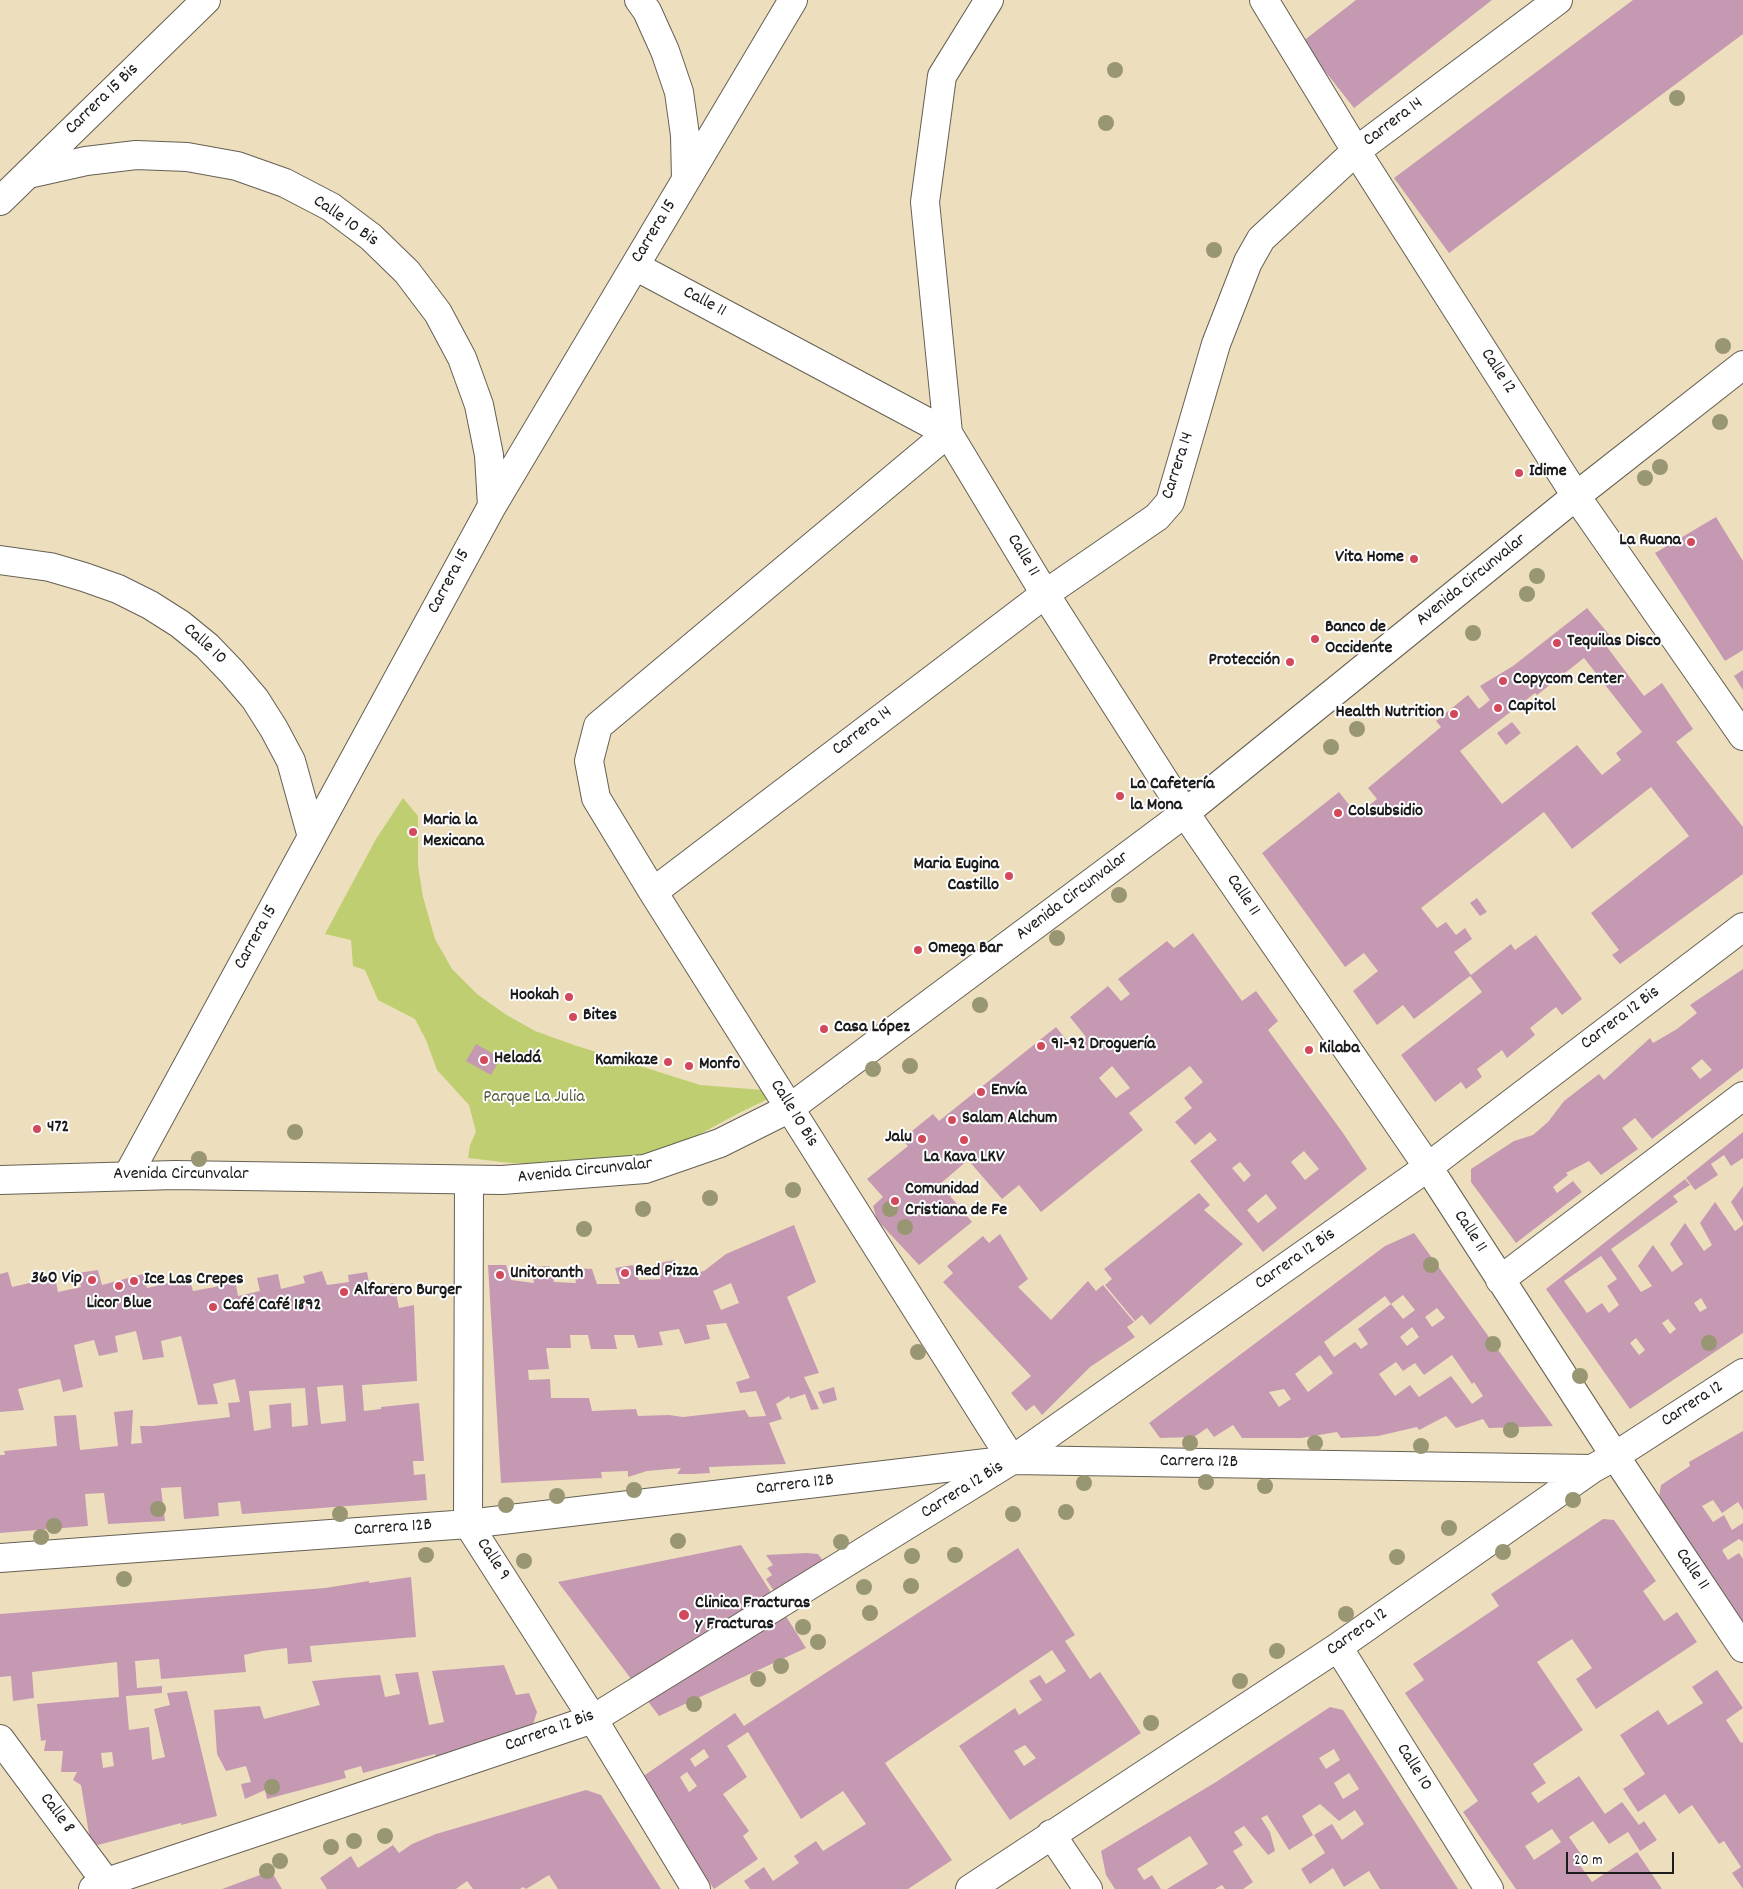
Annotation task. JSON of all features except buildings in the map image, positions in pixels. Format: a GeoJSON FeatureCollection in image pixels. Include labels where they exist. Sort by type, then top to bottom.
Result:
{"type":"FeatureCollection","features":[{"type":"Feature","properties":{"kind":"street","name":"Carrera 15 Bis"},"geometry":{"type":"LineString","coordinates":[[0,201],[206,0]]}},
{"type":"Feature","properties":{"kind":"street"},"geometry":{"type":"LineString","coordinates":[[639,0],[647,11],[666,50],[679,92],[685,135],[686,180]]}},
{"type":"Feature","properties":{"kind":"street","name":"Carrera 15"},"geometry":{"type":"LineString","coordinates":[[128,1175],[492,506],[793,0]]}},
{"type":"Feature","properties":{"kind":"street"},"geometry":{"type":"LineString","coordinates":[[948,433],[925,202],[942,76],[989,0]]}},
{"type":"Feature","properties":{"kind":"street","name":"Calle 12"},"geometry":{"type":"LineString","coordinates":[[1264,0],[1356,151],[1576,496],[1743,736]]}},
{"type":"Feature","properties":{"kind":"street","name":"Carrera 14"},"geometry":{"type":"LineString","coordinates":[[653,892],[1044,594],[1156,517],[1170,502],[1216,344],[1248,262],[1261,239],[1356,151],[1558,0]]}},
{"type":"Feature","properties":{"kind":"street","name":"Calle 10 Bis"},"geometry":{"type":"LineString","coordinates":[[28,174],[86,161],[136,155],[187,157],[238,166],[285,183],[330,207],[371,237],[408,272],[438,313],[462,358],[481,414],[489,455],[492,506]]}},
{"type":"Feature","properties":{"kind":"street","name":"Calle 11"},"geometry":{"type":"LineString","coordinates":[[635,266],[948,433],[1044,594],[1185,814],[1428,1168],[1500,1280],[1603,1463],[1743,1648]]}},
{"type":"Feature","properties":{"kind":"street","name":"Avenida Circunvalar"},"geometry":{"type":"LineString","coordinates":[[0,1180],[128,1175],[502,1180],[645,1169],[720,1142],[790,1108],[1185,814],[1576,496],[1743,365]]}},
{"type":"Feature","properties":{"kind":"street","name":"Calle 10 Bis"},"geometry":{"type":"LineString","coordinates":[[948,433],[598,726],[589,761],[596,798],[653,892],[1012,1460]]}},
{"type":"Feature","properties":{"kind":"street","name":"Calle 10"},"geometry":{"type":"LineString","coordinates":[[0,560],[50,567],[118,589],[150,605],[180,624],[207,646],[255,699],[274,729],[290,761],[312,837]]}},
{"type":"Feature","properties":{"kind":"street","name":"Carrera 12 Bis"},"geometry":{"type":"LineString","coordinates":[[104,1887],[593,1719],[1012,1460],[1428,1168],[1743,927]]}},
{"type":"Feature","properties":{"kind":"street"},"geometry":{"type":"LineString","coordinates":[[1500,1280],[1743,1096]]}},
{"type":"Feature","properties":{"kind":"street","name":"Calle 9"},"geometry":{"type":"LineString","coordinates":[[468,1180],[468,1524],[593,1719],[696,1889]]}},
{"type":"Feature","properties":{"kind":"street","name":"Carrera 12"},"geometry":{"type":"LineString","coordinates":[[970,1889],[1338,1648],[1603,1463],[1743,1373]]}},
{"type":"Feature","properties":{"kind":"street","name":"Carrera 12B"},"geometry":{"type":"LineString","coordinates":[[0,1558],[468,1524],[1012,1460],[1603,1463]]}},
{"type":"Feature","properties":{"kind":"street","name":"Calle 10"},"geometry":{"type":"LineString","coordinates":[[1338,1648],[1489,1889]]}},
{"type":"Feature","properties":{"kind":"street","name":"Calle 8"},"geometry":{"type":"LineString","coordinates":[[0,1740],[104,1887]]}},
{"type":"Feature","properties":{"kind":"street"},"geometry":{"type":"LineString","coordinates":[[1052,1834],[1088,1889]]}},
{"type":"Feature","properties":{"kind":"green space","name":"Parque La Julia"},"geometry":{"type":"Polygon","coordinates":[[[403,798],[418,816],[418,866],[423,897],[435,939],[452,969],[477,994],[505,1014],[535,1031],[574,1045],[700,1085],[763,1090],[770,1098],[672,1149],[638,1156],[551,1165],[468,1158],[470,1145],[476,1132],[469,1105],[437,1070],[426,1040],[415,1019],[378,1000],[365,970],[353,966],[351,940],[325,934],[376,839],[403,798]]]}},
{"type":"Feature","properties":{"kind":"place","name":"Idime"},"geometry":{"type":"Point","coordinates":[1519,473]}},
{"type":"Feature","properties":{"kind":"place","name":"La Ruana"},"geometry":{"type":"Point","coordinates":[1691,542]}},
{"type":"Feature","properties":{"kind":"place","name":"Vita Home"},"geometry":{"type":"Point","coordinates":[1414,559]}},
{"type":"Feature","properties":{"kind":"place","name":"Banco de Occidente"},"geometry":{"type":"Point","coordinates":[1315,639]}},
{"type":"Feature","properties":{"kind":"place","name":"Tequilas Disco"},"geometry":{"type":"Point","coordinates":[1557,643]}},
{"type":"Feature","properties":{"kind":"place","name":"Protección"},"geometry":{"type":"Point","coordinates":[1290,662]}},
{"type":"Feature","properties":{"kind":"place","name":"Copycom Center"},"geometry":{"type":"Point","coordinates":[1503,681]}},
{"type":"Feature","properties":{"kind":"place","name":"Capitol"},"geometry":{"type":"Point","coordinates":[1498,708]}},
{"type":"Feature","properties":{"kind":"place","name":"Health Nutrition"},"geometry":{"type":"Point","coordinates":[1454,714]}},
{"type":"Feature","properties":{"kind":"place","name":"La Cafetería la Mona"},"geometry":{"type":"Point","coordinates":[1120,796]}},
{"type":"Feature","properties":{"kind":"place","name":"Colsubsidio"},"geometry":{"type":"Point","coordinates":[1338,813]}},
{"type":"Feature","properties":{"kind":"place","name":"Maria la Mexicana"},"geometry":{"type":"Point","coordinates":[413,832]}},
{"type":"Feature","properties":{"kind":"place","name":"Maria Eugina Castillo"},"geometry":{"type":"Point","coordinates":[1009,876]}},
{"type":"Feature","properties":{"kind":"place","name":"Omega Bar"},"geometry":{"type":"Point","coordinates":[918,950]}},
{"type":"Feature","properties":{"kind":"place","name":"Hookah"},"geometry":{"type":"Point","coordinates":[569,997]}},
{"type":"Feature","properties":{"kind":"place","name":"Bites"},"geometry":{"type":"Point","coordinates":[573,1017]}},
{"type":"Feature","properties":{"kind":"place","name":"Casa López"},"geometry":{"type":"Point","coordinates":[824,1029]}},
{"type":"Feature","properties":{"kind":"place","name":"91-92 Droguería"},"geometry":{"type":"Point","coordinates":[1041,1046]}},
{"type":"Feature","properties":{"kind":"place","name":"Kilaba"},"geometry":{"type":"Point","coordinates":[1309,1050]}},
{"type":"Feature","properties":{"kind":"place","name":"Heladá"},"geometry":{"type":"Point","coordinates":[484,1060]}},
{"type":"Feature","properties":{"kind":"place","name":"Kamikaze"},"geometry":{"type":"Point","coordinates":[668,1062]}},
{"type":"Feature","properties":{"kind":"place","name":"Monfo"},"geometry":{"type":"Point","coordinates":[689,1066]}},
{"type":"Feature","properties":{"kind":"place","name":"Envía"},"geometry":{"type":"Point","coordinates":[981,1092]}},
{"type":"Feature","properties":{"kind":"place","name":"Salam Alchum"},"geometry":{"type":"Point","coordinates":[952,1120]}},
{"type":"Feature","properties":{"kind":"place","name":"472"},"geometry":{"type":"Point","coordinates":[37,1129]}},
{"type":"Feature","properties":{"kind":"place","name":"Jalu"},"geometry":{"type":"Point","coordinates":[922,1139]}},
{"type":"Feature","properties":{"kind":"place","name":"La Kava LKV"},"geometry":{"type":"Point","coordinates":[964,1140]}},
{"type":"Feature","properties":{"kind":"place","name":"Comunidad Cristiana de Fe"},"geometry":{"type":"Point","coordinates":[895,1201]}},
{"type":"Feature","properties":{"kind":"place","name":"Red Pizza"},"geometry":{"type":"Point","coordinates":[625,1273]}},
{"type":"Feature","properties":{"kind":"place","name":"Unitoranth"},"geometry":{"type":"Point","coordinates":[500,1275]}},
{"type":"Feature","properties":{"kind":"place","name":"360 Vip"},"geometry":{"type":"Point","coordinates":[92,1280]}},
{"type":"Feature","properties":{"kind":"place","name":"Ice Las Crepes"},"geometry":{"type":"Point","coordinates":[134,1281]}},
{"type":"Feature","properties":{"kind":"place","name":"Licor Blue"},"geometry":{"type":"Point","coordinates":[119,1286]}},
{"type":"Feature","properties":{"kind":"place","name":"Alfarero Burger"},"geometry":{"type":"Point","coordinates":[344,1292]}},
{"type":"Feature","properties":{"kind":"place","name":"Café Café 1892"},"geometry":{"type":"Point","coordinates":[213,1307]}},
{"type":"Feature","properties":{"kind":"place","name":"Clinica Fracturas y Fracturas"},"geometry":{"type":"Point","coordinates":[684,1615]}}]}
